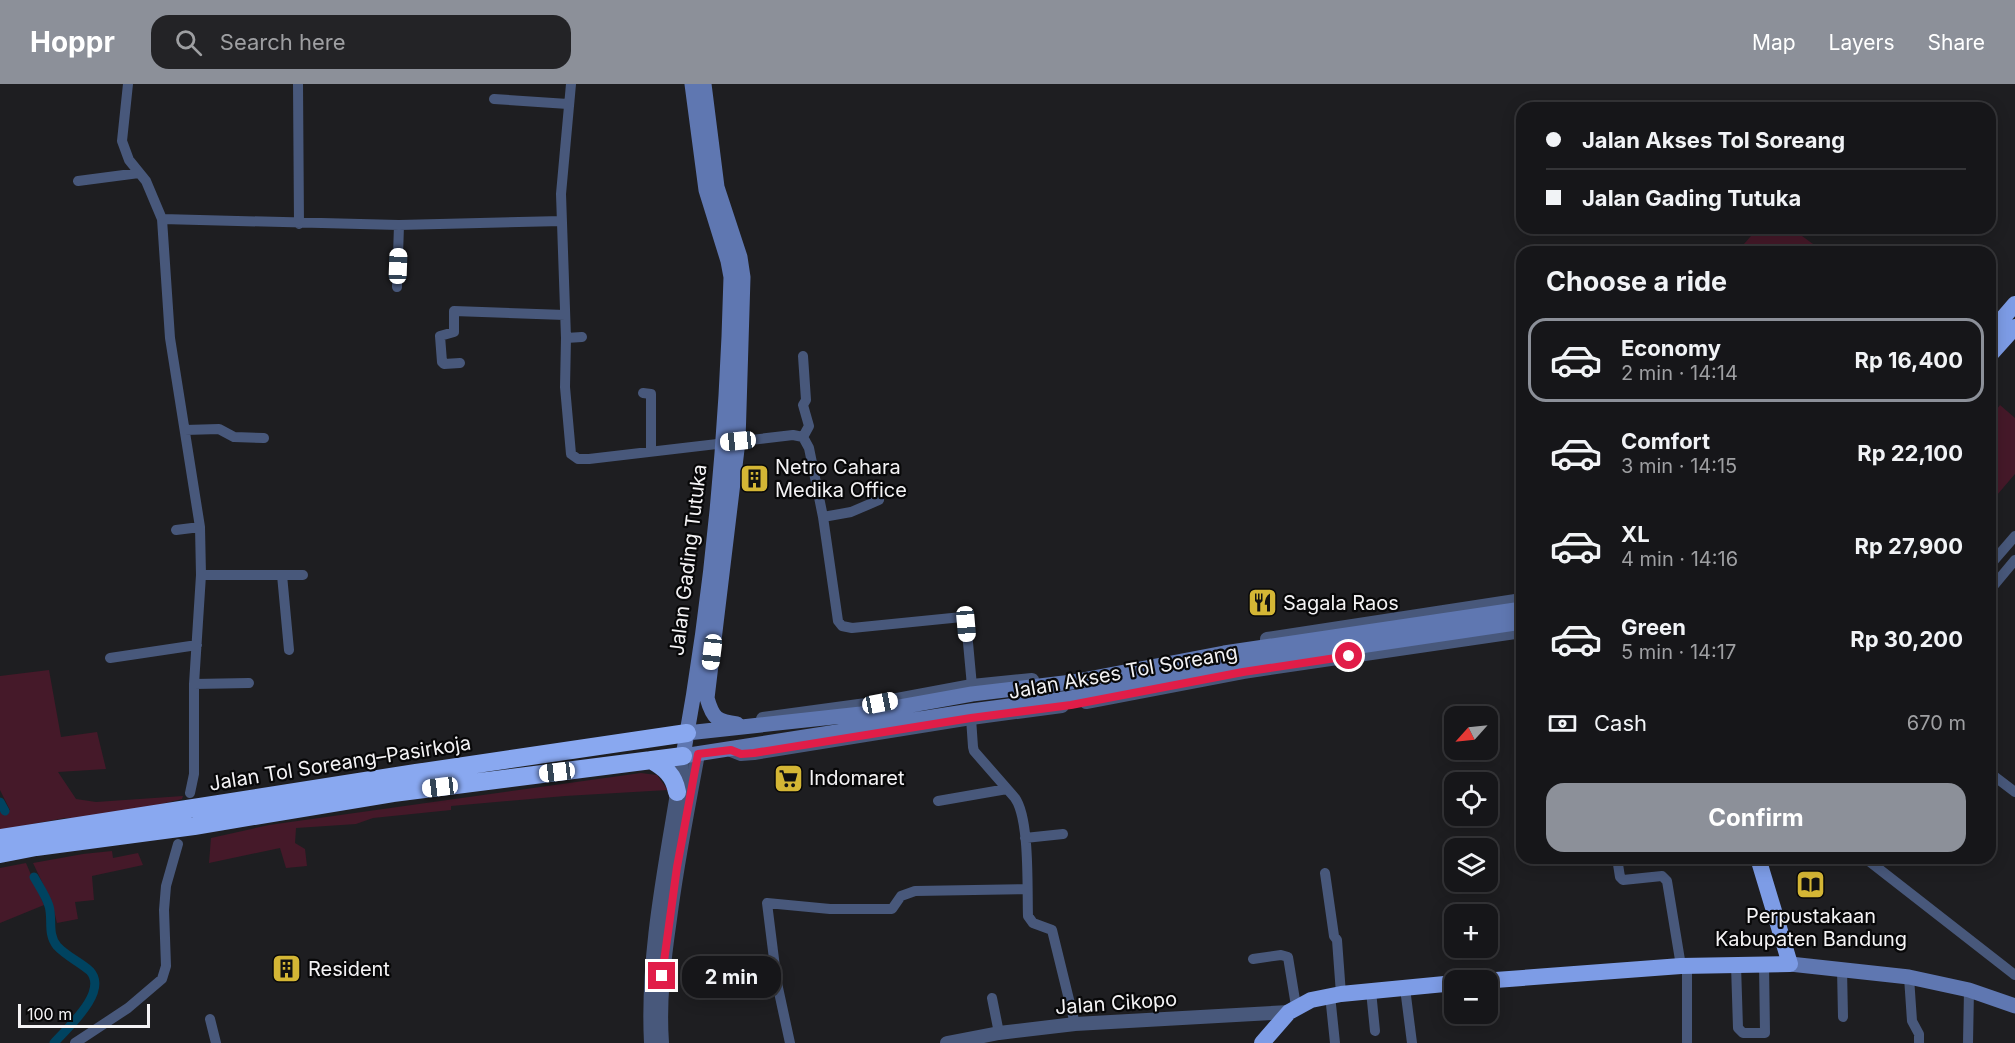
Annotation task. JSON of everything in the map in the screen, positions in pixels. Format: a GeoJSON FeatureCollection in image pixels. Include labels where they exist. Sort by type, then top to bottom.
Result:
{"type":"FeatureCollection","features":[{"type":"Feature","properties":{"kind":"highway"},"geometry":{"type":"LineString","coordinates":[[1996,326],[2015,304]]}},
{"type":"Feature","properties":{"kind":"highway"},"geometry":{"type":"LineString","coordinates":[[1996,348],[2015,327]]}},
{"type":"Feature","properties":{"kind":"highway","name":"Jalan Tol Soreang–Pasirkoja"},"geometry":{"type":"LineString","coordinates":[[0,838],[694,732]]}},
{"type":"Feature","properties":{"kind":"highway","name":"Jalan Tol Soreang–Pasirkoja"},"geometry":{"type":"LineString","coordinates":[[0,854],[194,826],[393,793],[690,755]]}},
{"type":"Feature","properties":{"kind":"highway"},"geometry":{"type":"LineString","coordinates":[[651,760],[668,771],[676,782],[677,792]]}},
{"type":"Feature","properties":{"kind":"highway"},"geometry":{"type":"LineString","coordinates":[[1749,864],[1777,964]]}},
{"type":"Feature","properties":{"kind":"highway"},"geometry":{"type":"LineString","coordinates":[[1759,864],[1777,964]]}},
{"type":"Feature","properties":{"kind":"highway"},"geometry":{"type":"LineString","coordinates":[[1498,980],[1684,966],[1777,964]]}},
{"type":"Feature","properties":{"kind":"highway"},"geometry":{"type":"LineString","coordinates":[[1262,1043],[1292,1009],[1311,1000],[1336,994],[1444,984]]}},
{"type":"Feature","properties":{"kind":"main road","name":"Jalan Gading Tutuka"},"geometry":{"type":"LineString","coordinates":[[690,755],[730,441],[731,277],[706,190],[692,84]]}},
{"type":"Feature","properties":{"kind":"main road","name":"Jalan Gading Tutuka"},"geometry":{"type":"LineString","coordinates":[[704,84],[717,187],[743,268],[707,698],[712,715],[721,722],[749,726]]}},
{"type":"Feature","properties":{"kind":"main road","name":"Jalan Akses Tol Soreang"},"geometry":{"type":"LineString","coordinates":[[690,755],[971,711],[1071,701],[1326,644],[1516,610]]}},
{"type":"Feature","properties":{"kind":"main road","name":"Jalan Akses Tol Soreang"},"geometry":{"type":"LineString","coordinates":[[694,732],[883,711],[972,694],[1072,682],[1224,653],[1516,623]]}},
{"type":"Feature","properties":{"kind":"main road"},"geometry":{"type":"LineString","coordinates":[[1777,964],[1909,977],[1969,990],[2015,1006]]}},
{"type":"Feature","properties":{"kind":"street"},"geometry":{"type":"LineString","coordinates":[[128,84],[122,141],[126,154],[146,181],[162,219],[170,338],[200,527],[201,575],[194,684],[194,774],[190,793]]}},
{"type":"Feature","properties":{"kind":"street"},"geometry":{"type":"LineString","coordinates":[[298,84],[299,224]]}},
{"type":"Feature","properties":{"kind":"street"},"geometry":{"type":"LineString","coordinates":[[571,84],[561,194],[566,338],[565,387],[568,437],[572,456],[578,459],[589,459],[730,441],[793,435],[803,437]]}},
{"type":"Feature","properties":{"kind":"street"},"geometry":{"type":"LineString","coordinates":[[494,99],[568,104]]}},
{"type":"Feature","properties":{"kind":"street"},"geometry":{"type":"LineString","coordinates":[[78,181],[139,173]]}},
{"type":"Feature","properties":{"kind":"street"},"geometry":{"type":"LineString","coordinates":[[162,219],[399,225],[562,221]]}},
{"type":"Feature","properties":{"kind":"street"},"geometry":{"type":"LineString","coordinates":[[397,287],[399,225]]}},
{"type":"Feature","properties":{"kind":"street"},"geometry":{"type":"LineString","coordinates":[[460,363],[444,364],[442,362],[440,336],[454,332],[454,311],[565,315]]}},
{"type":"Feature","properties":{"kind":"street"},"geometry":{"type":"LineString","coordinates":[[566,338],[582,337]]}},
{"type":"Feature","properties":{"kind":"street"},"geometry":{"type":"LineString","coordinates":[[803,356],[806,400],[803,405],[809,426],[803,437]]}},
{"type":"Feature","properties":{"kind":"street"},"geometry":{"type":"LineString","coordinates":[[643,393],[651,394],[651,451]]}},
{"type":"Feature","properties":{"kind":"street"},"geometry":{"type":"LineString","coordinates":[[184,430],[219,429],[234,437],[264,438]]}},
{"type":"Feature","properties":{"kind":"street"},"geometry":{"type":"LineString","coordinates":[[803,437],[809,448],[823,517],[839,623],[852,628],[962,616],[966,621],[972,686]]}},
{"type":"Feature","properties":{"kind":"street"},"geometry":{"type":"LineString","coordinates":[[823,517],[851,512],[879,500]]}},
{"type":"Feature","properties":{"kind":"street"},"geometry":{"type":"LineString","coordinates":[[176,530],[200,527]]}},
{"type":"Feature","properties":{"kind":"street"},"geometry":{"type":"LineString","coordinates":[[1996,558],[2015,536]]}},
{"type":"Feature","properties":{"kind":"street"},"geometry":{"type":"LineString","coordinates":[[1996,583],[2015,560]]}},
{"type":"Feature","properties":{"kind":"street"},"geometry":{"type":"LineString","coordinates":[[282,574],[289,650]]}},
{"type":"Feature","properties":{"kind":"street"},"geometry":{"type":"LineString","coordinates":[[201,575],[303,575]]}},
{"type":"Feature","properties":{"kind":"street","name":"Jalan Akses Tol Soreang"},"geometry":{"type":"LineString","coordinates":[[749,726],[767,717],[880,703],[972,686],[1115,672],[1221,647],[1516,601]]}},
{"type":"Feature","properties":{"kind":"street","name":"Jalan Akses Tol Soreang"},"geometry":{"type":"LineString","coordinates":[[731,750],[741,754],[754,753],[1243,672],[1516,632]]}},
{"type":"Feature","properties":{"kind":"street"},"geometry":{"type":"LineString","coordinates":[[110,658],[197,645]]}},
{"type":"Feature","properties":{"kind":"street"},"geometry":{"type":"LineString","coordinates":[[194,684],[249,684]]}},
{"type":"Feature","properties":{"kind":"street"},"geometry":{"type":"LineString","coordinates":[[971,718],[973,747],[1020,807],[1025,838],[1028,916],[1033,923],[1053,930],[1075,1024]]}},
{"type":"Feature","properties":{"kind":"street","name":"Jalan Gading Tutuka"},"geometry":{"type":"LineString","coordinates":[[651,1043],[650,987],[666,866],[677,792],[690,755]]}},
{"type":"Feature","properties":{"kind":"street","name":"Jalan Gading Tutuka"},"geometry":{"type":"LineString","coordinates":[[662,1043],[660,1015],[662,976],[690,755]]}},
{"type":"Feature","properties":{"kind":"street"},"geometry":{"type":"LineString","coordinates":[[1996,778],[2015,792]]}},
{"type":"Feature","properties":{"kind":"street"},"geometry":{"type":"LineString","coordinates":[[938,801],[1007,789]]}},
{"type":"Feature","properties":{"kind":"street"},"geometry":{"type":"LineString","coordinates":[[1025,838],[1063,834]]}},
{"type":"Feature","properties":{"kind":"street"},"geometry":{"type":"LineString","coordinates":[[75,1043],[128,1008],[162,979],[166,966],[164,910],[166,886],[178,844]]}},
{"type":"Feature","properties":{"kind":"street"},"geometry":{"type":"LineString","coordinates":[[1618,864],[1620,877],[1623,880],[1662,876],[1667,881],[1684,966],[1687,1043]]}},
{"type":"Feature","properties":{"kind":"street"},"geometry":{"type":"LineString","coordinates":[[1872,864],[2015,975]]}},
{"type":"Feature","properties":{"kind":"street"},"geometry":{"type":"LineString","coordinates":[[1325,873],[1334,936],[1337,940],[1335,1043]]}},
{"type":"Feature","properties":{"kind":"street"},"geometry":{"type":"LineString","coordinates":[[790,1043],[777,983],[767,903],[830,909],[889,909],[893,908],[901,896],[915,891],[1027,889]]}},
{"type":"Feature","properties":{"kind":"street"},"geometry":{"type":"LineString","coordinates":[[1253,959],[1281,955],[1288,957],[1292,1009]]}},
{"type":"Feature","properties":{"kind":"street"},"geometry":{"type":"LineString","coordinates":[[1736,965],[1738,1028],[1743,1033],[1766,1038],[1777,964]]}},
{"type":"Feature","properties":{"kind":"street"},"geometry":{"type":"LineString","coordinates":[[1842,969],[1843,1017]]}},
{"type":"Feature","properties":{"kind":"street"},"geometry":{"type":"LineString","coordinates":[[1909,977],[1912,1021],[1919,1034],[1919,1043]]}},
{"type":"Feature","properties":{"kind":"street"},"geometry":{"type":"LineString","coordinates":[[1405,988],[1412,1043]]}},
{"type":"Feature","properties":{"kind":"street"},"geometry":{"type":"LineString","coordinates":[[1968,1043],[1969,990]]}},
{"type":"Feature","properties":{"kind":"street"},"geometry":{"type":"LineString","coordinates":[[1371,991],[1376,1030]]}},
{"type":"Feature","properties":{"kind":"street"},"geometry":{"type":"LineString","coordinates":[[992,998],[999,1033]]}},
{"type":"Feature","properties":{"kind":"street","name":"Jalan Cikopo"},"geometry":{"type":"LineString","coordinates":[[947,1043],[999,1033],[1075,1024],[1292,1009]]}},
{"type":"Feature","properties":{"kind":"street"},"geometry":{"type":"LineString","coordinates":[[210,1019],[216,1043]]}},
{"type":"Feature","properties":{"kind":"shaded area"},"geometry":{"type":"Polygon","coordinates":[[[1753,234],[1799,234],[1816,246],[1742,246],[1753,234]]]}},
{"type":"Feature","properties":{"kind":"shaded area"},"geometry":{"type":"Polygon","coordinates":[[[2000,405],[2015,418],[2015,474],[1996,496],[1996,410],[2000,405]]]}},
{"type":"Feature","properties":{"kind":"shaded area"},"geometry":{"type":"Polygon","coordinates":[[[49,670],[61,737],[97,732],[106,769],[58,772],[76,799],[96,802],[183,796],[182,799],[137,810],[65,818],[0,830],[0,812],[10,810],[0,790],[0,676],[49,670]]]}},
{"type":"Feature","properties":{"kind":"shaded area"},"geometry":{"type":"Polygon","coordinates":[[[641,773],[657,775],[668,790],[451,806],[451,810],[373,818],[356,824],[296,828],[295,843],[305,849],[307,866],[286,868],[280,848],[209,863],[211,838],[269,825],[641,773]]]}},
{"type":"Feature","properties":{"kind":"shaded area"},"geometry":{"type":"Polygon","coordinates":[[[112,851],[113,858],[138,853],[143,865],[92,876],[94,900],[75,902],[78,919],[57,923],[52,903],[33,863],[112,851]]]}},
{"type":"Feature","properties":{"kind":"shaded area"},"geometry":{"type":"Polygon","coordinates":[[[26,863],[44,905],[0,923],[0,868],[26,863]]]}},
{"type":"Feature","properties":{"kind":"waterway"},"geometry":{"type":"LineString","coordinates":[[0,802],[5,811]]}},
{"type":"Feature","properties":{"kind":"waterway"},"geometry":{"type":"LineString","coordinates":[[34,877],[49,906],[54,941],[65,953],[90,971],[94,980],[94,989],[84,1009],[54,1043]]}},
{"type":"Feature","properties":{"kind":"place","name":"Netro Cahara Medika Office"},"geometry":{"type":"Point","coordinates":[754,478]}},
{"type":"Feature","properties":{"kind":"place","name":"Sagala Raos"},"geometry":{"type":"Point","coordinates":[1262,603]}},
{"type":"Feature","properties":{"kind":"place","name":"Indomaret"},"geometry":{"type":"Point","coordinates":[788,778]}},
{"type":"Feature","properties":{"kind":"place","name":"Perpustakaan Kabupaten Bandung"},"geometry":{"type":"Point","coordinates":[1811,885]}},
{"type":"Feature","properties":{"kind":"place","name":"Resident"},"geometry":{"type":"Point","coordinates":[287,969]}},
{"type":"Feature","properties":{"kind":"route"},"geometry":{"type":"LineString","coordinates":[[662,976],[677,867],[698,754],[731,750],[741,754],[754,753],[927,727],[971,718],[1071,705],[1243,672],[1349,656]]}}]}
